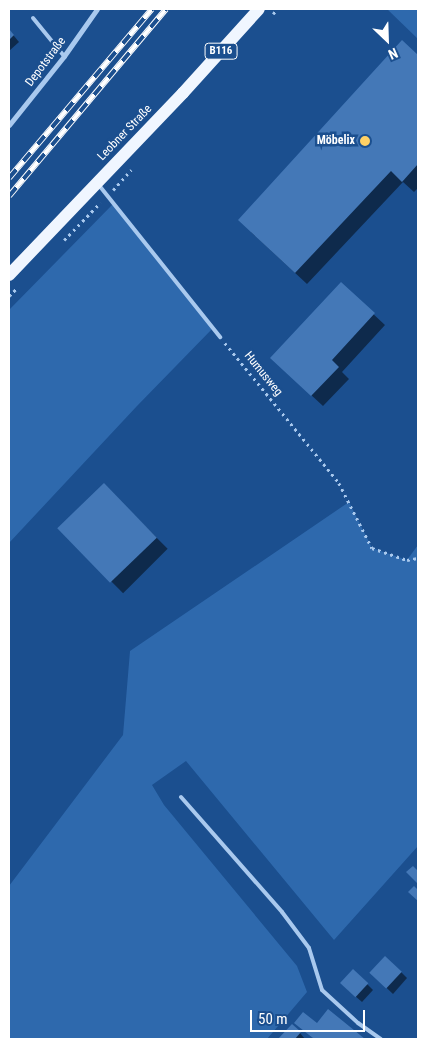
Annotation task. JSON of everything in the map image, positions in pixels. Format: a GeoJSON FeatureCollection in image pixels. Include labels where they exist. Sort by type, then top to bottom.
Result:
{"type":"FeatureCollection","features":[{"type":"Feature","properties":{"kind":"main road","name":"Leobner Straße"},"geometry":{"type":"LineString","coordinates":[[9,275],[183,94],[260,9]]}},
{"type":"Feature","properties":{"kind":"street","name":"Depotstraße"},"geometry":{"type":"LineString","coordinates":[[9,126],[64,56],[97,9]]}},
{"type":"Feature","properties":{"kind":"lane"},"geometry":{"type":"LineString","coordinates":[[33,18],[64,56]]}},
{"type":"Feature","properties":{"kind":"lane"},"geometry":{"type":"LineString","coordinates":[[97,183],[220,336]]}},
{"type":"Feature","properties":{"kind":"lane"},"geometry":{"type":"LineString","coordinates":[[181,797],[282,912],[309,948],[322,990],[358,1023],[381,1039]]}},
{"type":"Feature","properties":{"kind":"path","name":"Humusweg"},"geometry":{"type":"LineString","coordinates":[[220,336],[339,483],[372,548],[407,560],[418,558]]}},
{"type":"Feature","properties":{"kind":"shaded area"},"geometry":{"type":"Polygon","coordinates":[[[387,9],[418,9],[418,39],[387,9]]]}},
{"type":"Feature","properties":{"kind":"shaded area"},"geometry":{"type":"Polygon","coordinates":[[[113,204],[213,328],[9,543],[9,310],[113,204]]]}},
{"type":"Feature","properties":{"kind":"shaded area"},"geometry":{"type":"Polygon","coordinates":[[[349,502],[372,548],[407,560],[418,545],[418,846],[334,940],[186,761],[152,785],[164,805],[297,966],[307,992],[267,1039],[9,1039],[9,886],[123,735],[130,651],[349,502]]]}},
{"type":"Feature","properties":{"kind":"building"},"geometry":{"type":"Polygon","coordinates":[[[9,29],[14,35],[9,40],[9,29]]]}},
{"type":"Feature","properties":{"kind":"building","name":"Möbelix"},"geometry":{"type":"Polygon","coordinates":[[[402,40],[418,55],[418,164],[402,182],[391,171],[295,273],[238,220],[402,40]]]}},
{"type":"Feature","properties":{"kind":"building"},"geometry":{"type":"Polygon","coordinates":[[[341,282],[375,313],[332,360],[339,367],[311,396],[270,358],[341,282]]]}},
{"type":"Feature","properties":{"kind":"building"},"geometry":{"type":"Polygon","coordinates":[[[104,483],[157,538],[110,583],[57,528],[104,483]]]}},
{"type":"Feature","properties":{"kind":"building"},"geometry":{"type":"Polygon","coordinates":[[[413,866],[418,871],[418,884],[406,872],[413,866]]]}},
{"type":"Feature","properties":{"kind":"building"},"geometry":{"type":"Polygon","coordinates":[[[414,886],[418,890],[418,901],[408,892],[414,886]]]}},
{"type":"Feature","properties":{"kind":"building"},"geometry":{"type":"Polygon","coordinates":[[[385,956],[402,972],[386,989],[369,973],[385,956]]]}},
{"type":"Feature","properties":{"kind":"building"},"geometry":{"type":"Polygon","coordinates":[[[353,969],[368,983],[355,997],[340,983],[353,969]]]}},
{"type":"Feature","properties":{"kind":"building"},"geometry":{"type":"Polygon","coordinates":[[[328,1009],[365,1039],[314,1039],[294,1023],[303,1012],[317,1023],[328,1009]]]}},
{"type":"Feature","properties":{"kind":"building"},"geometry":{"type":"Polygon","coordinates":[[[292,1024],[301,1032],[295,1039],[278,1039],[292,1024]]]}},
{"type":"Feature","properties":{"kind":"railway"},"geometry":{"type":"LineString","coordinates":[[9,178],[152,9]]}},
{"type":"Feature","properties":{"kind":"railway"},"geometry":{"type":"LineString","coordinates":[[9,196],[166,9]]}},
{"type":"Feature","properties":{"kind":"place","name":"Möbelix"},"geometry":{"type":"Point","coordinates":[365,141]}}]}
